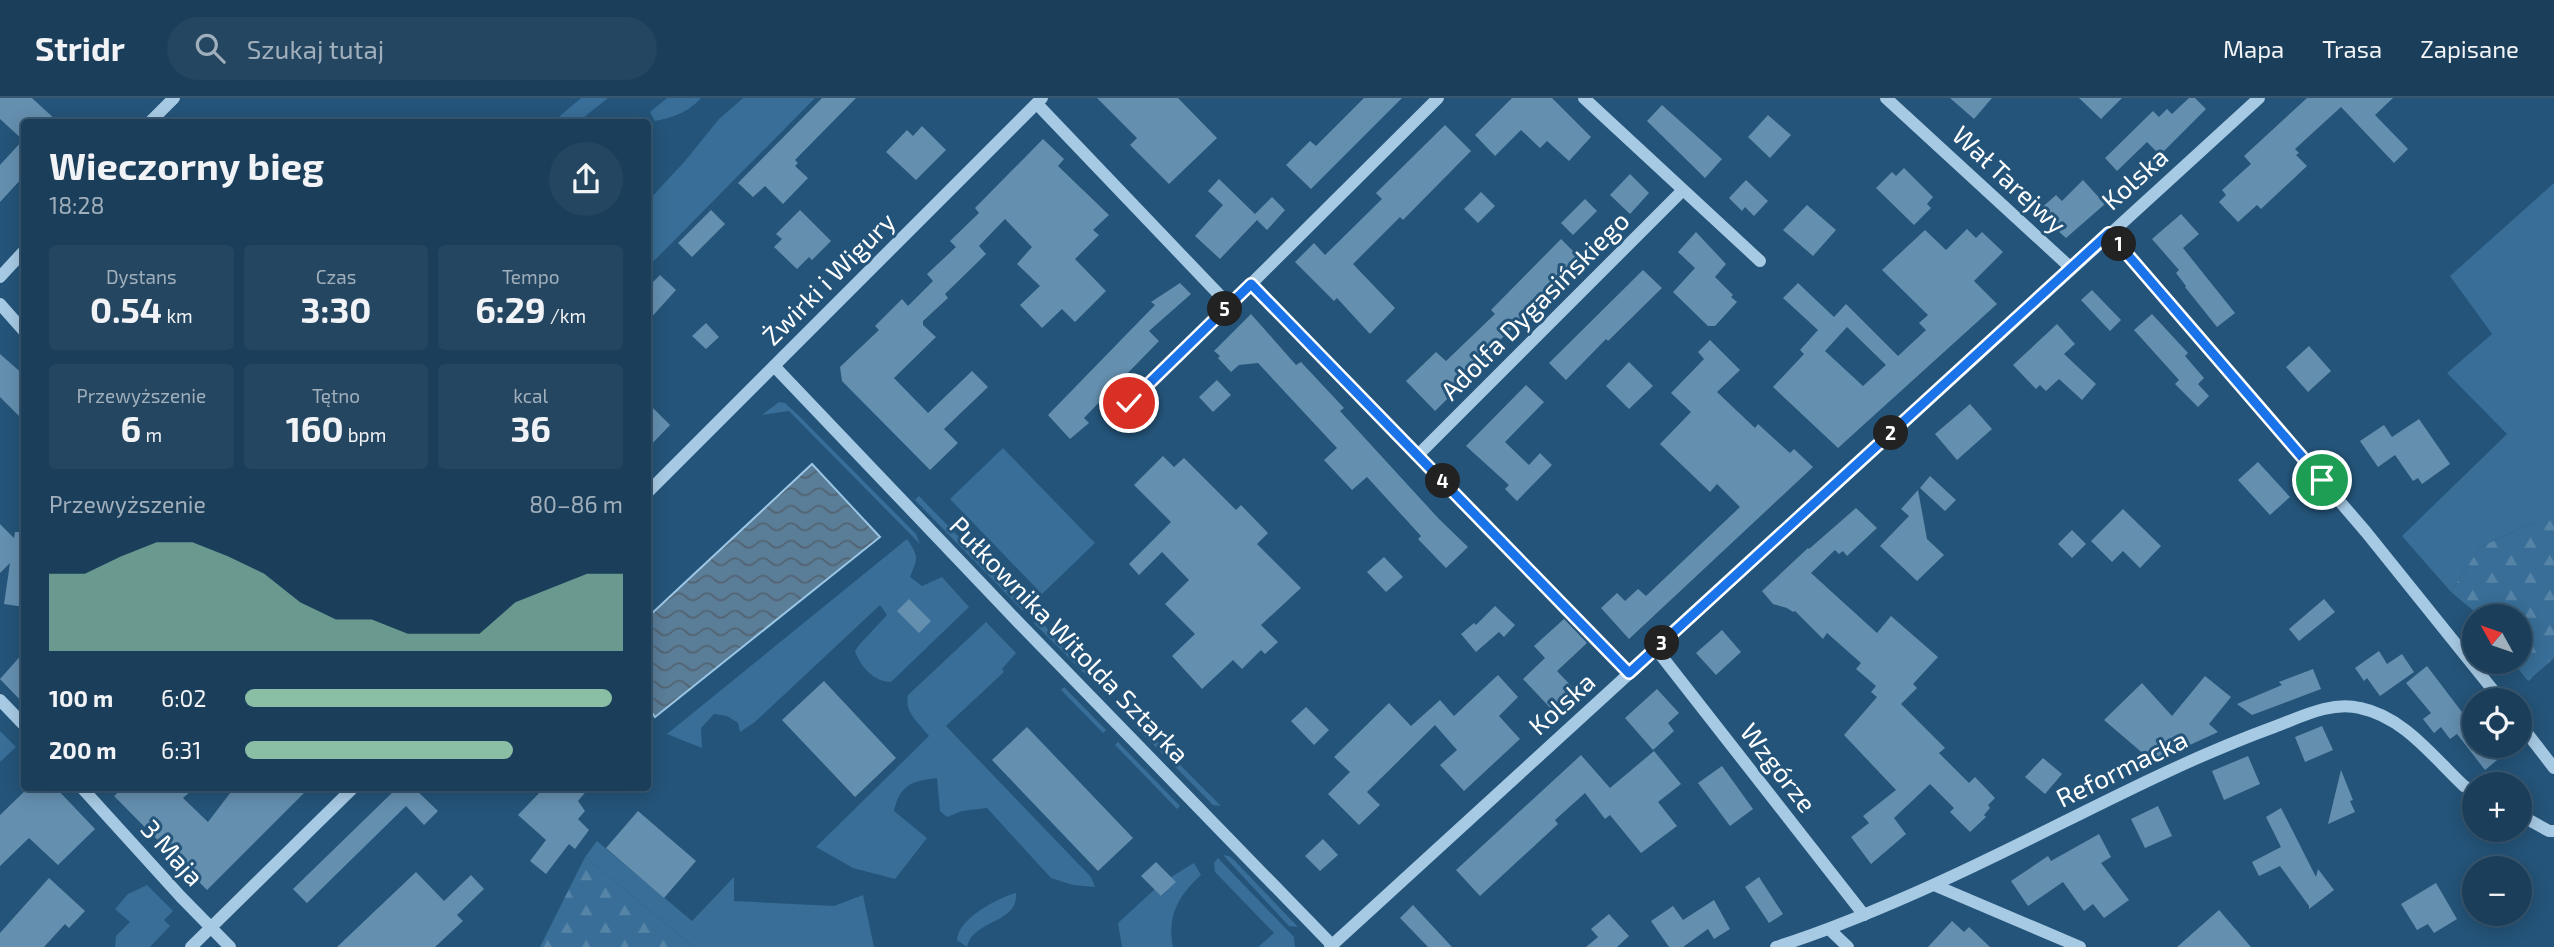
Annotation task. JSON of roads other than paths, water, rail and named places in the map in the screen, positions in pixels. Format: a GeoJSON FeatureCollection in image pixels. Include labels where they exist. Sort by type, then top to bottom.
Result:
{"type":"FeatureCollection","features":[{"type":"Feature","properties":{"kind":"street"},"geometry":{"type":"LineString","coordinates":[[153,119],[174,98]]}},
{"type":"Feature","properties":{"kind":"street"},"geometry":{"type":"LineString","coordinates":[[1129,403],[1438,98]]}},
{"type":"Feature","properties":{"kind":"street"},"geometry":{"type":"LineString","coordinates":[[1584,98],[1760,261]]}},
{"type":"Feature","properties":{"kind":"street","name":"Wał Tarejwy"},"geometry":{"type":"LineString","coordinates":[[1886,98],[2071,268]]}},
{"type":"Feature","properties":{"kind":"street","name":"Kolska"},"geometry":{"type":"LineString","coordinates":[[1331,946],[2259,98]]}},
{"type":"Feature","properties":{"kind":"street"},"geometry":{"type":"LineString","coordinates":[[1040,101],[1229,305]]}},
{"type":"Feature","properties":{"kind":"street","name":"Żwirki i Wigury"},"geometry":{"type":"LineString","coordinates":[[651,489],[1040,101]]}},
{"type":"Feature","properties":{"kind":"street","name":"Adolfa Dygasińskiego"},"geometry":{"type":"LineString","coordinates":[[1418,454],[1683,190]]}},
{"type":"Feature","properties":{"kind":"street"},"geometry":{"type":"LineString","coordinates":[[2109,233],[2366,532],[2491,688]]}},
{"type":"Feature","properties":{"kind":"street"},"geometry":{"type":"LineString","coordinates":[[0,277],[21,254]]}},
{"type":"Feature","properties":{"kind":"street"},"geometry":{"type":"LineString","coordinates":[[1251,284],[1629,673]]}},
{"type":"Feature","properties":{"kind":"street"},"geometry":{"type":"LineString","coordinates":[[0,304],[21,328]]}},
{"type":"Feature","properties":{"kind":"street","name":"Pułkownika Witolda Sztarka"},"geometry":{"type":"LineString","coordinates":[[774,366],[1331,946]]}},
{"type":"Feature","properties":{"kind":"street","name":"Wzgórze"},"geometry":{"type":"LineString","coordinates":[[1656,649],[1864,915]]}},
{"type":"Feature","properties":{"kind":"street"},"geometry":{"type":"LineString","coordinates":[[0,699],[21,722]]}},
{"type":"Feature","properties":{"kind":"street","name":"Reformacka"},"geometry":{"type":"LineString","coordinates":[[1776,947],[1830,930],[1934,885],[2220,746],[2331,707],[2360,708],[2392,720],[2462,784]]}},
{"type":"Feature","properties":{"kind":"street"},"geometry":{"type":"LineString","coordinates":[[2532,740],[2554,768]]}},
{"type":"Feature","properties":{"kind":"street","name":"3 Maja"},"geometry":{"type":"LineString","coordinates":[[85,791],[230,947]]}},
{"type":"Feature","properties":{"kind":"street"},"geometry":{"type":"LineString","coordinates":[[191,947],[350,791]]}},
{"type":"Feature","properties":{"kind":"street"},"geometry":{"type":"LineString","coordinates":[[2532,822],[2554,831]]}},
{"type":"Feature","properties":{"kind":"street"},"geometry":{"type":"LineString","coordinates":[[1934,885],[2080,947]]}},
{"type":"Feature","properties":{"kind":"street"},"geometry":{"type":"LineString","coordinates":[[1830,930],[1848,947]]}},
{"type":"Feature","properties":{"kind":"water"},"geometry":{"type":"Polygon","coordinates":[[[812,464],[880,537],[655,717],[651,711],[651,614],[812,464]]]}}]}
